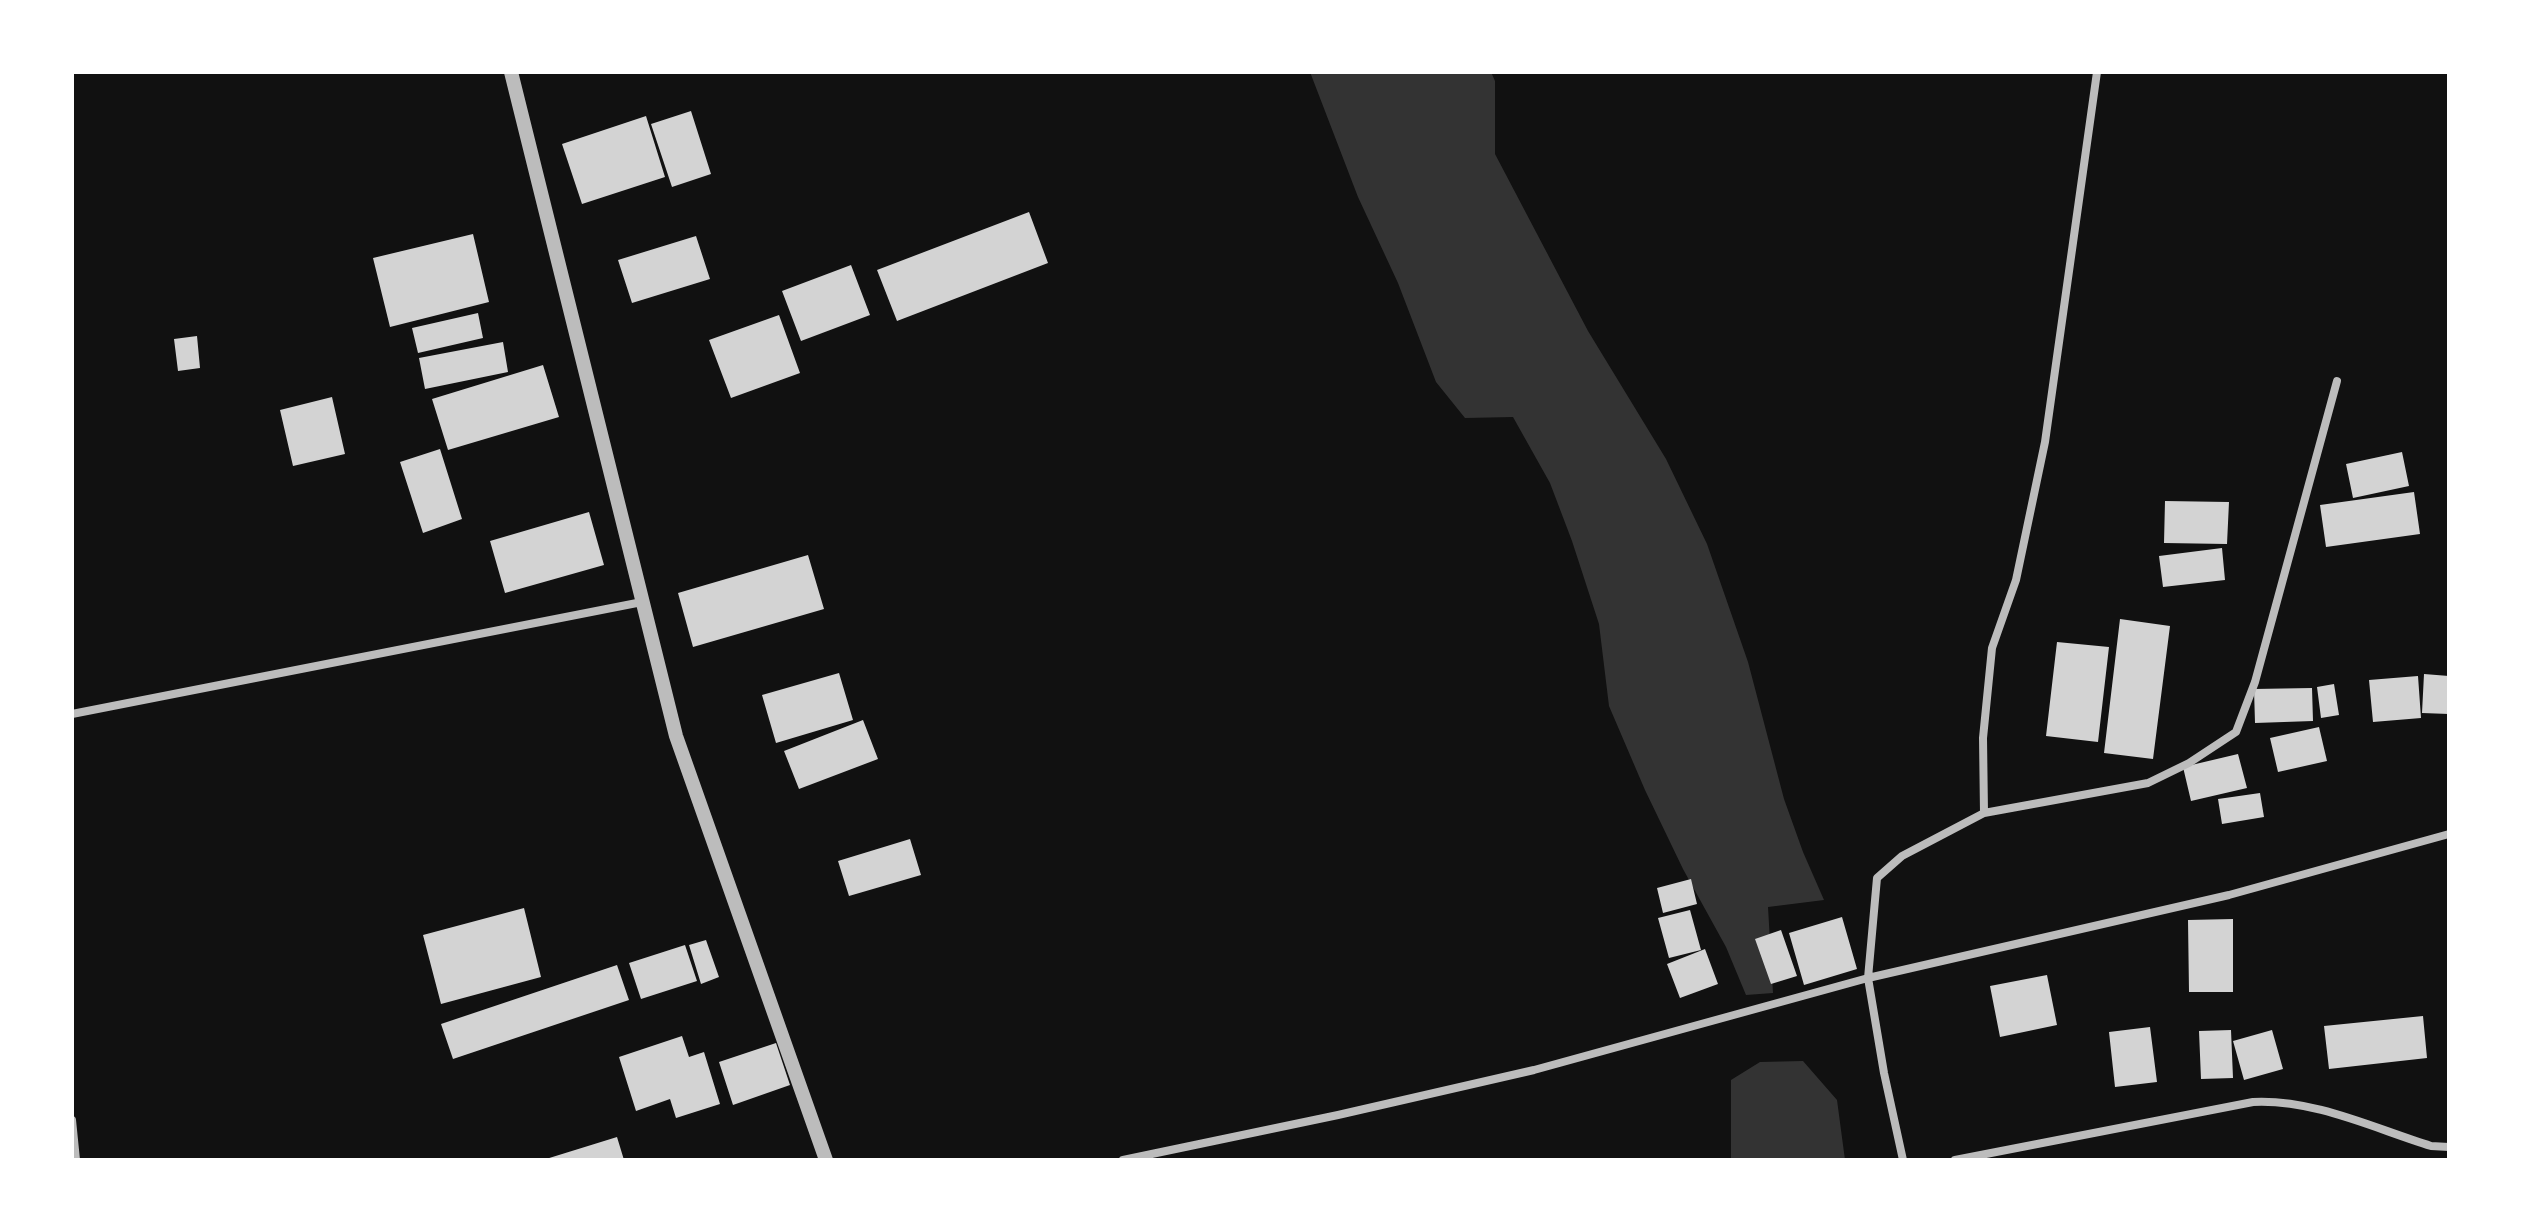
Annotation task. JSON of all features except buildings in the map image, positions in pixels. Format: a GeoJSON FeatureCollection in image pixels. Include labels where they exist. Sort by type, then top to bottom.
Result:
{"type":"FeatureCollection","features":[{"type":"Feature","properties":{"kind":"street"},"geometry":{"type":"LineString","coordinates":[[511,72],[676,736],[826,1160]]}},
{"type":"Feature","properties":{"kind":"street"},"geometry":{"type":"LineString","coordinates":[[1984,813],[1983,738],[1992,648],[2016,580],[2045,442],[2097,72]]}},
{"type":"Feature","properties":{"kind":"street"},"geometry":{"type":"LineString","coordinates":[[1903,1160],[1868,978],[1877,878],[1902,856],[1984,813],[2148,783],[2189,763],[2236,732],[2255,682],[2337,381]]}},
{"type":"Feature","properties":{"kind":"street"},"geometry":{"type":"LineString","coordinates":[[72,714],[642,602]]}},
{"type":"Feature","properties":{"kind":"street"},"geometry":{"type":"LineString","coordinates":[[1123,1160],[1534,1070],[1868,978],[2229,895],[2449,834]]}},
{"type":"Feature","properties":{"kind":"street"},"geometry":{"type":"LineString","coordinates":[[1955,1160],[2237,1105],[2276,1101],[2300,1104],[2431,1146],[2449,1147]]}},
{"type":"Feature","properties":{"kind":"street"},"geometry":{"type":"LineString","coordinates":[[72,1120],[76,1160]]}},
{"type":"Feature","properties":{"kind":"shaded area"},"geometry":{"type":"Polygon","coordinates":[[[1310,72],[1491,72],[1495,81],[1495,154],[1588,331],[1666,459],[1707,544],[1748,662],[1784,799],[1824,900],[1768,907],[1773,993],[1746,995],[1726,947],[1683,869],[1645,790],[1609,706],[1599,624],[1550,483],[1513,417],[1465,418],[1436,382],[1398,283],[1358,197],[1310,72]]]}},
{"type":"Feature","properties":{"kind":"shaded area"},"geometry":{"type":"Polygon","coordinates":[[[1803,1061],[1837,1100],[1845,1160],[1731,1160],[1731,1080],[1760,1062],[1803,1061]]]}}]}
